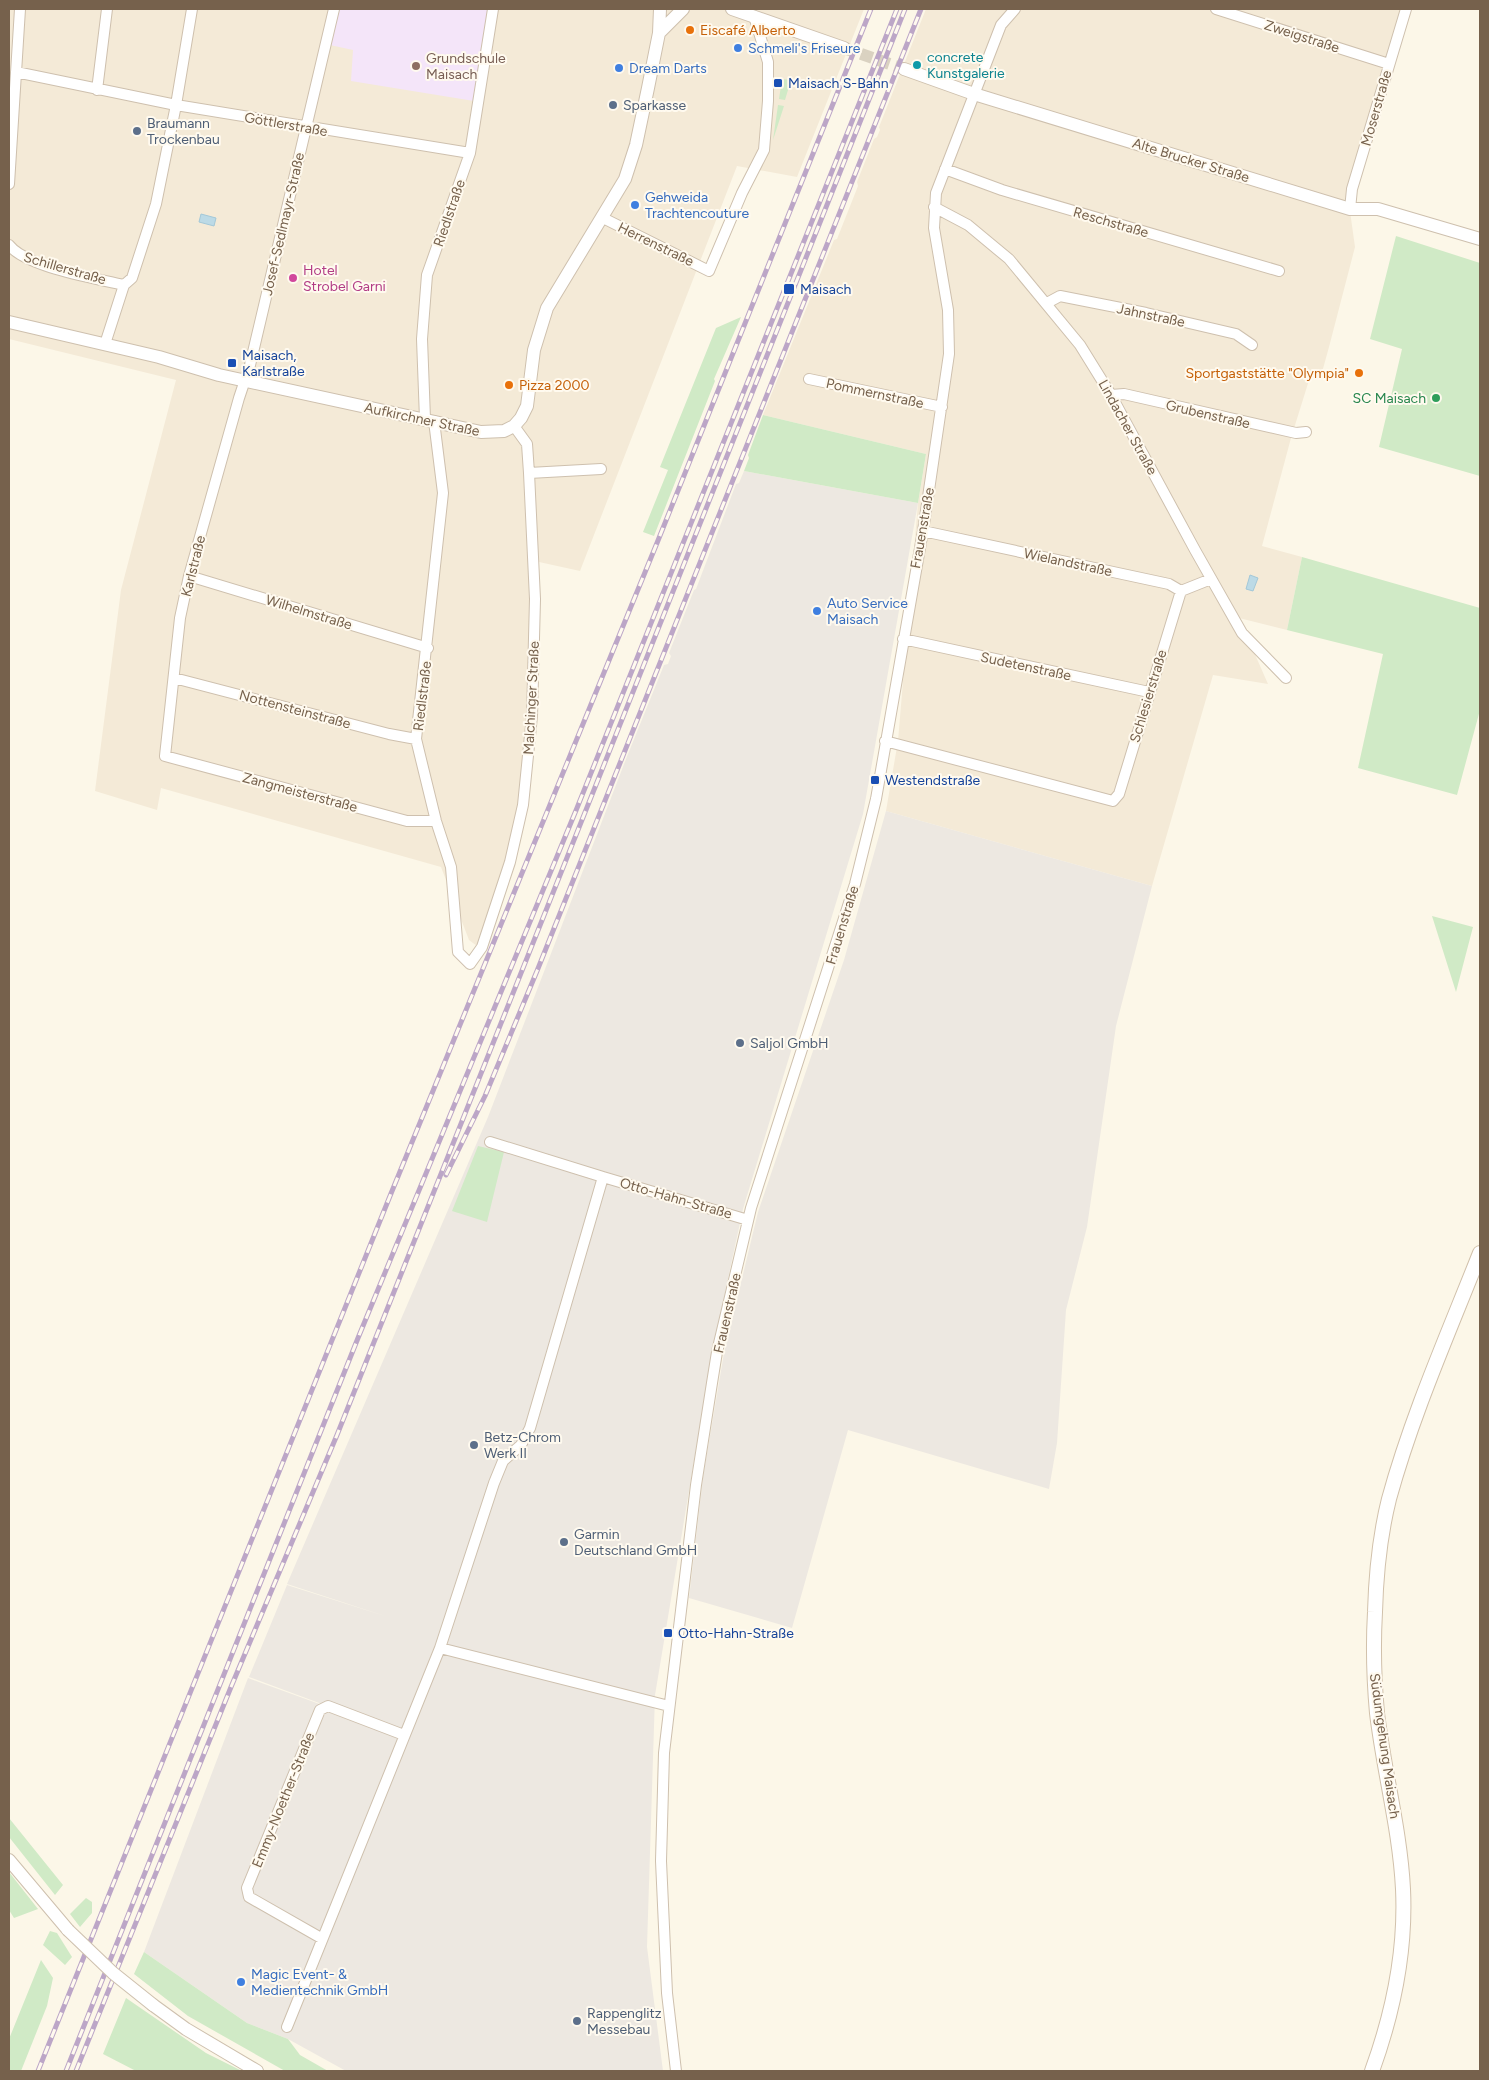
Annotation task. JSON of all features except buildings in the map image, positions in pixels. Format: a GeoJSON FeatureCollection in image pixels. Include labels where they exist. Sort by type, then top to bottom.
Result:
{"type":"FeatureCollection","features":[{"type":"Feature","properties":{"kind":"main road","name":"Südumgehung Maisach"},"geometry":{"type":"LineString","coordinates":[[1372,2071],[1384,2036],[1399,1968],[1403,1889],[1397,1838],[1377,1714],[1374,1668],[1374,1612],[1380,1554],[1389,1501],[1403,1454],[1480,1254]]}},
{"type":"Feature","properties":{"kind":"street"},"geometry":{"type":"LineString","coordinates":[[9,184],[20,9]]}},
{"type":"Feature","properties":{"kind":"street"},"geometry":{"type":"LineString","coordinates":[[97,90],[106,9]]}},
{"type":"Feature","properties":{"kind":"street"},"geometry":{"type":"LineString","coordinates":[[106,344],[124,285],[132,278],[156,204],[176,105],[192,9]]}},
{"type":"Feature","properties":{"kind":"street","name":"Josef-Sedlmayr-Straße"},"geometry":{"type":"LineString","coordinates":[[244,380],[250,365],[334,9]]}},
{"type":"Feature","properties":{"kind":"street","name":"Riedlstraße"},"geometry":{"type":"LineString","coordinates":[[470,964],[458,952],[451,868],[436,820],[416,739],[428,648],[443,493],[430,420],[422,338],[424,289],[470,153],[493,9]]}},
{"type":"Feature","properties":{"kind":"street"},"geometry":{"type":"LineString","coordinates":[[514,426],[521,418],[527,406],[534,350],[547,308],[625,179],[636,146],[659,33],[660,9]]}},
{"type":"Feature","properties":{"kind":"street"},"geometry":{"type":"LineString","coordinates":[[659,33],[683,9]]}},
{"type":"Feature","properties":{"kind":"street"},"geometry":{"type":"LineString","coordinates":[[732,9],[844,48]]}},
{"type":"Feature","properties":{"kind":"street","name":"Frauenstraße"},"geometry":{"type":"LineString","coordinates":[[676,2071],[667,1993],[661,1861],[664,1753],[696,1485],[712,1383],[748,1220],[855,884],[876,799],[923,532],[950,345],[948,310],[937,251],[934,207],[938,186],[1001,24],[1015,9]]}},
{"type":"Feature","properties":{"kind":"street","name":"Zweigstraße"},"geometry":{"type":"LineString","coordinates":[[1216,9],[1389,64]]}},
{"type":"Feature","properties":{"kind":"street","name":"Moserstraße"},"geometry":{"type":"LineString","coordinates":[[1350,209],[1352,189],[1406,9]]}},
{"type":"Feature","properties":{"kind":"street","name":"Herrenstraße"},"geometry":{"type":"LineString","coordinates":[[603,218],[709,271],[742,194],[764,150],[768,101],[768,62],[754,16]]}},
{"type":"Feature","properties":{"kind":"street","name":"Alte Brucker Straße"},"geometry":{"type":"LineString","coordinates":[[904,69],[974,94],[1350,209],[1378,209],[1480,239]]}},
{"type":"Feature","properties":{"kind":"street","name":"Göttlerstraße"},"geometry":{"type":"LineString","coordinates":[[16,72],[176,105],[470,153]]}},
{"type":"Feature","properties":{"kind":"street","name":"Reschstraße"},"geometry":{"type":"LineString","coordinates":[[944,169],[1002,190],[1279,271]]}},
{"type":"Feature","properties":{"kind":"street","name":"Lindacher Straße"},"geometry":{"type":"LineString","coordinates":[[934,207],[968,225],[1009,258],[1080,344],[1112,395],[1242,633],[1286,678]]}},
{"type":"Feature","properties":{"kind":"street","name":"Schillerstraße"},"geometry":{"type":"LineString","coordinates":[[9,245],[15,253],[30,261],[124,285]]}},
{"type":"Feature","properties":{"kind":"street","name":"Jahnstraße"},"geometry":{"type":"LineString","coordinates":[[1047,303],[1060,296],[1146,313],[1236,334],[1252,344]]}},
{"type":"Feature","properties":{"kind":"street","name":"Aufkirchner Straße"},"geometry":{"type":"LineString","coordinates":[[9,322],[106,344],[244,380],[493,433],[504,432],[514,426]]}},
{"type":"Feature","properties":{"kind":"street","name":"Pommernstraße"},"geometry":{"type":"LineString","coordinates":[[808,378],[942,407]]}},
{"type":"Feature","properties":{"kind":"street","name":"Karlstraße"},"geometry":{"type":"LineString","coordinates":[[165,756],[180,618],[189,576],[244,380]]}},
{"type":"Feature","properties":{"kind":"street","name":"Grubenstraße"},"geometry":{"type":"LineString","coordinates":[[1112,395],[1124,394],[1230,420],[1296,433],[1306,432]]}},
{"type":"Feature","properties":{"kind":"street","name":"Malchinger Straße"},"geometry":{"type":"LineString","coordinates":[[470,964],[482,948],[510,862],[523,804],[532,716],[535,607],[529,472],[527,444],[514,426]]}},
{"type":"Feature","properties":{"kind":"street"},"geometry":{"type":"LineString","coordinates":[[529,472],[601,470]]}},
{"type":"Feature","properties":{"kind":"street","name":"Wielandstraße"},"geometry":{"type":"LineString","coordinates":[[923,532],[1169,584],[1181,591]]}},
{"type":"Feature","properties":{"kind":"street","name":"Wilhelmstraße"},"geometry":{"type":"LineString","coordinates":[[189,576],[428,648]]}},
{"type":"Feature","properties":{"kind":"street"},"geometry":{"type":"LineString","coordinates":[[1181,591],[1211,579]]}},
{"type":"Feature","properties":{"kind":"street","name":"Schlesierstraße"},"geometry":{"type":"LineString","coordinates":[[885,741],[1113,801],[1119,794],[1181,591]]}},
{"type":"Feature","properties":{"kind":"street","name":"Sudetenstraße"},"geometry":{"type":"LineString","coordinates":[[903,639],[1149,692]]}},
{"type":"Feature","properties":{"kind":"street","name":"Nottensteinstraße"},"geometry":{"type":"LineString","coordinates":[[174,678],[389,734],[416,739]]}},
{"type":"Feature","properties":{"kind":"street","name":"Zangmeisterstraße"},"geometry":{"type":"LineString","coordinates":[[165,756],[406,821],[436,820]]}},
{"type":"Feature","properties":{"kind":"street","name":"Otto-Hahn-Straße"},"geometry":{"type":"LineString","coordinates":[[490,1142],[748,1220]]}},
{"type":"Feature","properties":{"kind":"street","name":"Otto-Hahn-Straße"},"geometry":{"type":"LineString","coordinates":[[440,1648],[494,1483],[503,1461],[521,1444],[530,1428],[603,1176]]}},
{"type":"Feature","properties":{"kind":"street"},"geometry":{"type":"LineString","coordinates":[[287,2027],[321,1938],[440,1648],[669,1706]]}},
{"type":"Feature","properties":{"kind":"street","name":"Emmy-Noether-Straße"},"geometry":{"type":"LineString","coordinates":[[321,1938],[249,1896],[247,1888],[320,1710],[328,1706],[404,1735]]}},
{"type":"Feature","properties":{"kind":"street"},"geometry":{"type":"LineString","coordinates":[[9,1860],[68,1930],[113,1973],[186,2029],[257,2071]]}},
{"type":"Feature","properties":{"kind":"shaded area"},"geometry":{"type":"Polygon","coordinates":[[[9,9],[864,9],[797,177],[737,166],[580,571],[530,560],[528,717],[518,805],[506,860],[477,946],[469,940],[441,867],[161,788],[157,810],[95,791],[121,590],[176,380],[9,339],[9,9]]]}},
{"type":"Feature","properties":{"kind":"shaded area","name":"Grundschule Maisach"},"geometry":{"type":"Polygon","coordinates":[[[339,9],[488,9],[474,101],[351,81],[353,50],[330,45],[339,9]]]}},
{"type":"Feature","properties":{"kind":"shaded area"},"geometry":{"type":"Polygon","coordinates":[[[926,9],[1403,9],[1348,197],[1355,247],[1329,347],[1321,376],[1310,377],[1291,438],[1262,546],[1302,557],[1287,630],[1239,618],[1268,684],[1213,675],[1152,886],[886,811],[898,741],[918,503],[926,454],[763,415],[834,240],[837,239],[858,186],[857,182],[874,139],[880,130],[879,127],[926,9]]]}},
{"type":"Feature","properties":{"kind":"shaded area"},"geometry":{"type":"Polygon","coordinates":[[[744,471],[918,503],[863,814],[743,1209],[712,1353],[655,1695],[647,1947],[663,2071],[346,2071],[288,2039],[247,2023],[144,1952],[248,1678],[405,1735],[249,1677],[287,1585],[388,1617],[287,1584],[488,1117],[626,759],[664,665],[668,664],[671,656],[669,653],[696,589],[736,484],[739,483],[744,471]]]}},
{"type":"Feature","properties":{"kind":"shaded area"},"geometry":{"type":"Polygon","coordinates":[[[886,811],[1152,886],[1116,1026],[1087,1227],[1066,1310],[1057,1443],[1049,1489],[848,1430],[792,1628],[689,1598],[703,1477],[724,1353],[758,1212],[844,960],[886,811]]]}},
{"type":"Feature","properties":{"kind":"green space"},"geometry":{"type":"Polygon","coordinates":[[[782,79],[791,80],[785,100],[779,99],[782,79]]]}},
{"type":"Feature","properties":{"kind":"green space"},"geometry":{"type":"Polygon","coordinates":[[[778,105],[784,106],[773,140],[778,105]]]}},
{"type":"Feature","properties":{"kind":"green space","name":"SC Maisach"},"geometry":{"type":"Polygon","coordinates":[[[1396,236],[1480,263],[1480,476],[1379,447],[1402,349],[1370,339],[1396,236]]]}},
{"type":"Feature","properties":{"kind":"green space"},"geometry":{"type":"Polygon","coordinates":[[[741,317],[714,379],[715,381],[654,536],[643,532],[668,470],[660,467],[716,328],[741,317]]]}},
{"type":"Feature","properties":{"kind":"green space"},"geometry":{"type":"Polygon","coordinates":[[[763,415],[926,454],[918,503],[744,471],[763,415]]]}},
{"type":"Feature","properties":{"kind":"green space"},"geometry":{"type":"Polygon","coordinates":[[[1302,557],[1480,608],[1480,710],[1457,795],[1358,768],[1383,654],[1287,630],[1302,557]]]}},
{"type":"Feature","properties":{"kind":"green space"},"geometry":{"type":"Polygon","coordinates":[[[1432,916],[1473,927],[1456,992],[1432,916]]]}},
{"type":"Feature","properties":{"kind":"green space"},"geometry":{"type":"Polygon","coordinates":[[[478,1146],[504,1152],[487,1222],[452,1211],[478,1146]]]}},
{"type":"Feature","properties":{"kind":"green space"},"geometry":{"type":"Polygon","coordinates":[[[9,1818],[63,1885],[55,1895],[9,1837],[9,1818]]]}},
{"type":"Feature","properties":{"kind":"green space"},"geometry":{"type":"Polygon","coordinates":[[[9,1872],[38,1909],[14,1918],[9,1910],[9,1872]]]}},
{"type":"Feature","properties":{"kind":"green space"},"geometry":{"type":"Polygon","coordinates":[[[86,1898],[92,1902],[92,1913],[80,1927],[70,1914],[86,1898]]]}},
{"type":"Feature","properties":{"kind":"green space"},"geometry":{"type":"Polygon","coordinates":[[[50,1931],[57,1933],[72,1957],[65,1965],[43,1945],[50,1931]]]}},
{"type":"Feature","properties":{"kind":"green space"},"geometry":{"type":"Polygon","coordinates":[[[144,1952],[247,2023],[288,2039],[300,2055],[328,2071],[285,2071],[188,2016],[134,1974],[144,1952]]]}},
{"type":"Feature","properties":{"kind":"green space"},"geometry":{"type":"Polygon","coordinates":[[[41,1960],[53,1978],[47,2006],[21,2071],[9,2071],[9,2039],[41,1960]]]}},
{"type":"Feature","properties":{"kind":"green space"},"geometry":{"type":"Polygon","coordinates":[[[126,1998],[206,2053],[242,2071],[136,2071],[103,2054],[126,1998]]]}},
{"type":"Feature","properties":{"kind":"water"},"geometry":{"type":"Polygon","coordinates":[[[201,214],[216,218],[214,226],[199,222],[201,214]]]}},
{"type":"Feature","properties":{"kind":"water"},"geometry":{"type":"Polygon","coordinates":[[[1250,575],[1258,578],[1253,591],[1246,589],[1250,575]]]}},
{"type":"Feature","properties":{"kind":"tunnel"},"geometry":{"type":"LineString","coordinates":[[844,48],[904,69]]}},
{"type":"Feature","properties":{"kind":"railway"},"geometry":{"type":"LineString","coordinates":[[38,2071],[390,1196],[657,543],[871,9]]}},
{"type":"Feature","properties":{"kind":"railway"},"geometry":{"type":"LineString","coordinates":[[66,2071],[358,1338],[577,808],[897,9]]}},
{"type":"Feature","properties":{"kind":"railway"},"geometry":{"type":"LineString","coordinates":[[76,2071],[231,1687],[337,1435],[905,9]]}},
{"type":"Feature","properties":{"kind":"railway"},"geometry":{"type":"LineString","coordinates":[[446,1175],[485,1096],[537,971],[921,9]]}},
{"type":"Feature","properties":{"kind":"place","name":"Eiscafé Alberto"},"geometry":{"type":"Point","coordinates":[690,30]}},
{"type":"Feature","properties":{"kind":"place","name":"Schmeli's Friseure"},"geometry":{"type":"Point","coordinates":[738,48]}},
{"type":"Feature","properties":{"kind":"place","name":"concrete Kunstgalerie"},"geometry":{"type":"Point","coordinates":[917,65]}},
{"type":"Feature","properties":{"kind":"place","name":"Grundschule Maisach"},"geometry":{"type":"Point","coordinates":[416,66]}},
{"type":"Feature","properties":{"kind":"place","name":"Dream Darts"},"geometry":{"type":"Point","coordinates":[619,68]}},
{"type":"Feature","properties":{"kind":"place","name":"Maisach S-Bahn"},"geometry":{"type":"Point","coordinates":[778,83]}},
{"type":"Feature","properties":{"kind":"place","name":"Sparkasse"},"geometry":{"type":"Point","coordinates":[613,105]}},
{"type":"Feature","properties":{"kind":"place","name":"Braumann Trockenbau"},"geometry":{"type":"Point","coordinates":[137,131]}},
{"type":"Feature","properties":{"kind":"place","name":"Gehweida Trachtencouture"},"geometry":{"type":"Point","coordinates":[635,205]}},
{"type":"Feature","properties":{"kind":"place","name":"Hotel Strobel Garni"},"geometry":{"type":"Point","coordinates":[293,278]}},
{"type":"Feature","properties":{"kind":"place","name":"Maisach"},"geometry":{"type":"Point","coordinates":[789,289]}},
{"type":"Feature","properties":{"kind":"place","name":"Maisach, Karlstraße"},"geometry":{"type":"Point","coordinates":[232,363]}},
{"type":"Feature","properties":{"kind":"place","name":"Sportgaststätte \"Olympia\""},"geometry":{"type":"Point","coordinates":[1359,373]}},
{"type":"Feature","properties":{"kind":"place","name":"Pizza 2000"},"geometry":{"type":"Point","coordinates":[509,385]}},
{"type":"Feature","properties":{"kind":"place","name":"SC Maisach"},"geometry":{"type":"Point","coordinates":[1436,398]}},
{"type":"Feature","properties":{"kind":"place","name":"Auto Service Maisach"},"geometry":{"type":"Point","coordinates":[817,611]}},
{"type":"Feature","properties":{"kind":"place","name":"Westendstraße"},"geometry":{"type":"Point","coordinates":[875,780]}},
{"type":"Feature","properties":{"kind":"place","name":"Saljol GmbH"},"geometry":{"type":"Point","coordinates":[740,1043]}},
{"type":"Feature","properties":{"kind":"place","name":"Betz-Chrom Werk II"},"geometry":{"type":"Point","coordinates":[474,1445]}},
{"type":"Feature","properties":{"kind":"place","name":"Garmin Deutschland GmbH"},"geometry":{"type":"Point","coordinates":[564,1542]}},
{"type":"Feature","properties":{"kind":"place","name":"Otto-Hahn-Straße"},"geometry":{"type":"Point","coordinates":[668,1633]}},
{"type":"Feature","properties":{"kind":"place","name":"Magic Event- & Medientechnik GmbH"},"geometry":{"type":"Point","coordinates":[241,1982]}},
{"type":"Feature","properties":{"kind":"place","name":"Rappenglitz Messebau"},"geometry":{"type":"Point","coordinates":[577,2021]}}]}
